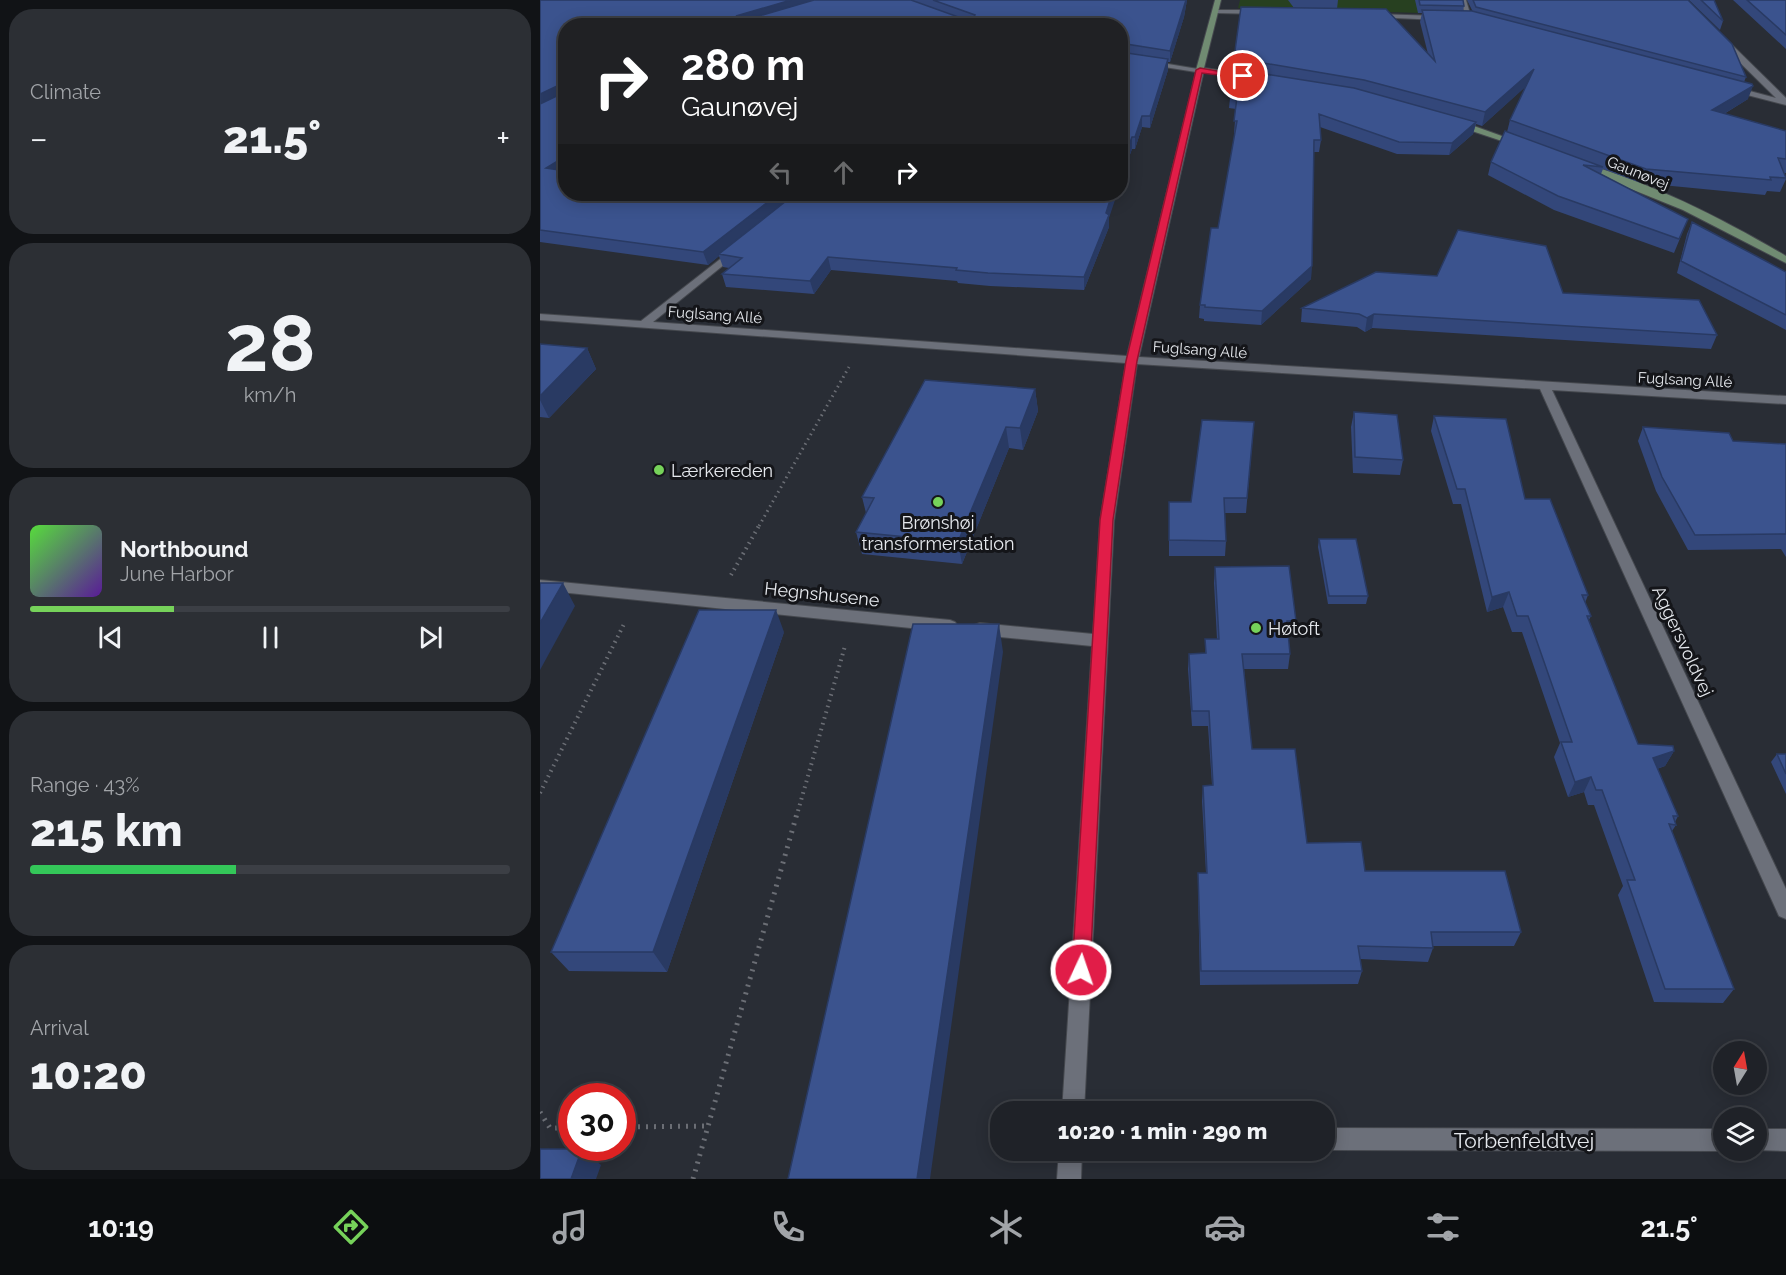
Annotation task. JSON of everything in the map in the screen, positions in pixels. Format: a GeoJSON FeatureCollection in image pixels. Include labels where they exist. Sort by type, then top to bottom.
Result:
{"type":"FeatureCollection","features":[{"type":"Feature","properties":{"kind":"street"},"geometry":{"type":"LineString","coordinates":[[1074,1101],[1107,520],[1132,361],[1218,0]]}},
{"type":"Feature","properties":{"kind":"street"},"geometry":{"type":"LineString","coordinates":[[1463,0],[1470,19]]}},
{"type":"Feature","properties":{"kind":"street"},"geometry":{"type":"LineString","coordinates":[[1216,11],[1270,13]]}},
{"type":"Feature","properties":{"kind":"street"},"geometry":{"type":"LineString","coordinates":[[1364,16],[1446,18]]}},
{"type":"Feature","properties":{"kind":"street"},"geometry":{"type":"LineString","coordinates":[[1458,19],[1481,22]]}},
{"type":"Feature","properties":{"kind":"street"},"geometry":{"type":"LineString","coordinates":[[1713,31],[1786,103]]}},
{"type":"Feature","properties":{"kind":"street"},"geometry":{"type":"LineString","coordinates":[[1128,59],[1258,78]]}},
{"type":"Feature","properties":{"kind":"street"},"geometry":{"type":"LineString","coordinates":[[1720,85],[1786,103]]}},
{"type":"Feature","properties":{"kind":"street"},"geometry":{"type":"LineString","coordinates":[[1446,119],[1535,149]]}},
{"type":"Feature","properties":{"kind":"street","name":"Gaunøvej"},"geometry":{"type":"LineString","coordinates":[[1577,164],[1649,190],[1754,240],[1786,260]]}},
{"type":"Feature","properties":{"kind":"street"},"geometry":{"type":"LineString","coordinates":[[644,324],[742,244]]}},
{"type":"Feature","properties":{"kind":"street","name":"Fuglsang Allé"},"geometry":{"type":"LineString","coordinates":[[540,317],[1132,361],[1786,400]]}},
{"type":"Feature","properties":{"kind":"street","name":"Aggersvoldvej"},"geometry":{"type":"LineString","coordinates":[[1545,387],[1786,910]]}},
{"type":"Feature","properties":{"kind":"street","name":"Hegnshusene"},"geometry":{"type":"LineString","coordinates":[[540,585],[1100,641]]}},
{"type":"Feature","properties":{"kind":"street","name":"Torbenfeldtvej"},"geometry":{"type":"LineString","coordinates":[[1335,1139],[1713,1140]]}},
{"type":"Feature","properties":{"kind":"street"},"geometry":{"type":"LineString","coordinates":[[1767,1140],[1786,1140]]}},
{"type":"Feature","properties":{"kind":"street"},"geometry":{"type":"LineString","coordinates":[[1069,1179],[1070,1161]]}},
{"type":"Feature","properties":{"kind":"path"},"geometry":{"type":"LineString","coordinates":[[715,603],[864,341]]}},
{"type":"Feature","properties":{"kind":"path"},"geometry":{"type":"LineString","coordinates":[[540,793],[639,595]]}},
{"type":"Feature","properties":{"kind":"path"},"geometry":{"type":"LineString","coordinates":[[693,1179],[854,616]]}},
{"type":"Feature","properties":{"kind":"path"},"geometry":{"type":"LineString","coordinates":[[540,1112],[550,1128],[558,1128]]}},
{"type":"Feature","properties":{"kind":"path"},"geometry":{"type":"LineString","coordinates":[[636,1127],[708,1126]]}},
{"type":"Feature","properties":{"kind":"green space"},"geometry":{"type":"Polygon","coordinates":[[[1240,0],[1454,0],[1459,14],[1238,8],[1240,0]]]}},
{"type":"Feature","properties":{"kind":"building"},"geometry":{"type":"Polygon","coordinates":[[[540,0],[791,0],[736,16],[752,18],[558,18],[558,85],[540,94],[540,0]]]}},
{"type":"Feature","properties":{"kind":"building"},"geometry":{"type":"Polygon","coordinates":[[[814,0],[911,0],[961,18],[752,18],[814,0]]]}},
{"type":"Feature","properties":{"kind":"building"},"geometry":{"type":"Polygon","coordinates":[[[933,0],[1186,0],[1170,51],[1128,44],[1128,18],[973,18],[975,15],[933,0]]]}},
{"type":"Feature","properties":{"kind":"building"},"geometry":{"type":"Polygon","coordinates":[[[1419,0],[1463,0],[1464,6],[1420,5],[1419,0]]]}},
{"type":"Feature","properties":{"kind":"building"},"geometry":{"type":"Polygon","coordinates":[[[1473,0],[1688,0],[1732,44],[1746,77],[1476,7],[1473,0]]]}},
{"type":"Feature","properties":{"kind":"building"},"geometry":{"type":"Polygon","coordinates":[[[1701,0],[1714,0],[1723,21],[1701,0]]]}},
{"type":"Feature","properties":{"kind":"building"},"geometry":{"type":"Polygon","coordinates":[[[1747,0],[1786,0],[1786,35],[1747,0]]]}},
{"type":"Feature","properties":{"kind":"building"},"geometry":{"type":"Polygon","coordinates":[[[1241,7],[1386,9],[1435,61],[1422,10],[1472,11],[1752,84],[1753,86],[1712,110],[1786,131],[1786,159],[1778,158],[1786,178],[1770,177],[1771,180],[1646,169],[1510,120],[1534,69],[1485,112],[1364,80],[1234,58],[1241,7]]]}},
{"type":"Feature","properties":{"kind":"building"},"geometry":{"type":"Polygon","coordinates":[[[1128,53],[1168,59],[1150,116],[1142,116],[1135,137],[1132,137],[1128,148],[1128,53]]]}},
{"type":"Feature","properties":{"kind":"building"},"geometry":{"type":"Polygon","coordinates":[[[1233,69],[1354,88],[1476,122],[1452,143],[1399,142],[1319,114],[1321,140],[1314,140],[1312,266],[1262,311],[1205,307],[1205,305],[1200,305],[1211,228],[1218,228],[1237,121],[1234,121],[1237,97],[1230,97],[1233,69]]]}},
{"type":"Feature","properties":{"kind":"building"},"geometry":{"type":"Polygon","coordinates":[[[558,95],[558,161],[546,168],[558,170],[558,201],[769,201],[703,252],[540,230],[540,104],[558,95]]]}},
{"type":"Feature","properties":{"kind":"building"},"geometry":{"type":"Polygon","coordinates":[[[1505,131],[1603,167],[1583,165],[1688,219],[1679,239],[1558,196],[1491,162],[1505,131]]]}},
{"type":"Feature","properties":{"kind":"building"},"geometry":{"type":"Polygon","coordinates":[[[786,201],[1110,201],[1106,213],[1109,215],[1084,277],[988,273],[956,270],[957,268],[828,257],[810,281],[722,274],[742,258],[719,254],[786,201]]]}},
{"type":"Feature","properties":{"kind":"building"},"geometry":{"type":"Polygon","coordinates":[[[1692,222],[1786,272],[1786,315],[1681,261],[1692,222]]]}},
{"type":"Feature","properties":{"kind":"building"},"geometry":{"type":"Polygon","coordinates":[[[1458,230],[1546,246],[1563,293],[1699,300],[1717,335],[1374,314],[1367,318],[1359,314],[1302,308],[1376,272],[1437,276],[1458,230]]]}},
{"type":"Feature","properties":{"kind":"building"},"geometry":{"type":"Polygon","coordinates":[[[540,344],[587,348],[540,396],[540,344]]]}},
{"type":"Feature","properties":{"kind":"building","name":"Brønshøj transformerstation"},"geometry":{"type":"Polygon","coordinates":[[[925,380],[1035,389],[1020,428],[1006,427],[958,542],[856,532],[874,498],[862,497],[925,380]]]}},
{"type":"Feature","properties":{"kind":"building"},"geometry":{"type":"Polygon","coordinates":[[[1354,412],[1397,415],[1403,460],[1355,457],[1354,412]]]}},
{"type":"Feature","properties":{"kind":"building"},"geometry":{"type":"Polygon","coordinates":[[[1434,416],[1506,419],[1525,499],[1550,499],[1588,595],[1582,595],[1591,616],[1587,616],[1638,744],[1673,746],[1674,751],[1653,758],[1678,816],[1673,816],[1676,825],[1669,824],[1734,989],[1665,989],[1627,880],[1635,880],[1602,790],[1596,790],[1591,777],[1575,782],[1561,742],[1572,742],[1528,616],[1517,616],[1509,592],[1492,597],[1465,489],[1457,489],[1434,416]]]}},
{"type":"Feature","properties":{"kind":"building"},"geometry":{"type":"Polygon","coordinates":[[[1202,420],[1254,422],[1247,498],[1224,498],[1226,541],[1169,540],[1169,502],[1191,502],[1202,420]]]}},
{"type":"Feature","properties":{"kind":"building"},"geometry":{"type":"Polygon","coordinates":[[[1643,427],[1729,433],[1733,441],[1786,444],[1786,534],[1695,535],[1662,477],[1643,427]]]}},
{"type":"Feature","properties":{"kind":"building"},"geometry":{"type":"Polygon","coordinates":[[[1319,539],[1356,539],[1368,596],[1329,596],[1319,539]]]}},
{"type":"Feature","properties":{"kind":"building"},"geometry":{"type":"Polygon","coordinates":[[[1289,566],[1296,621],[1287,621],[1290,654],[1242,654],[1252,749],[1295,749],[1307,843],[1361,842],[1365,871],[1505,871],[1521,932],[1431,932],[1433,948],[1358,946],[1362,971],[1201,971],[1198,873],[1207,873],[1203,786],[1213,785],[1209,711],[1192,711],[1189,654],[1206,653],[1205,639],[1219,639],[1215,567],[1289,566]]]}},
{"type":"Feature","properties":{"kind":"building"},"geometry":{"type":"Polygon","coordinates":[[[540,583],[563,583],[540,623],[540,583]]]}},
{"type":"Feature","properties":{"kind":"building"},"geometry":{"type":"Polygon","coordinates":[[[699,610],[776,610],[653,952],[551,952],[699,610]]]}},
{"type":"Feature","properties":{"kind":"building"},"geometry":{"type":"Polygon","coordinates":[[[913,624],[999,624],[917,1179],[788,1179],[913,624]]]}},
{"type":"Feature","properties":{"kind":"building"},"geometry":{"type":"Polygon","coordinates":[[[1777,754],[1786,754],[1786,774],[1777,754]]]}},
{"type":"Feature","properties":{"kind":"building"},"geometry":{"type":"Polygon","coordinates":[[[540,1149],[558,1149],[558,1161],[578,1161],[571,1179],[540,1179],[540,1149]]]}},
{"type":"Feature","properties":{"kind":"place","name":"Lærkereden"},"geometry":{"type":"Point","coordinates":[659,470]}},
{"type":"Feature","properties":{"kind":"place","name":"Brønshøj transformerstation"},"geometry":{"type":"Point","coordinates":[938,502]}},
{"type":"Feature","properties":{"kind":"place","name":"Høtoft"},"geometry":{"type":"Point","coordinates":[1256,628]}},
{"type":"Feature","properties":{"kind":"route"},"geometry":{"type":"LineString","coordinates":[[1081,970],[1107,520],[1132,361],[1200,70],[1243,76]]}}]}
